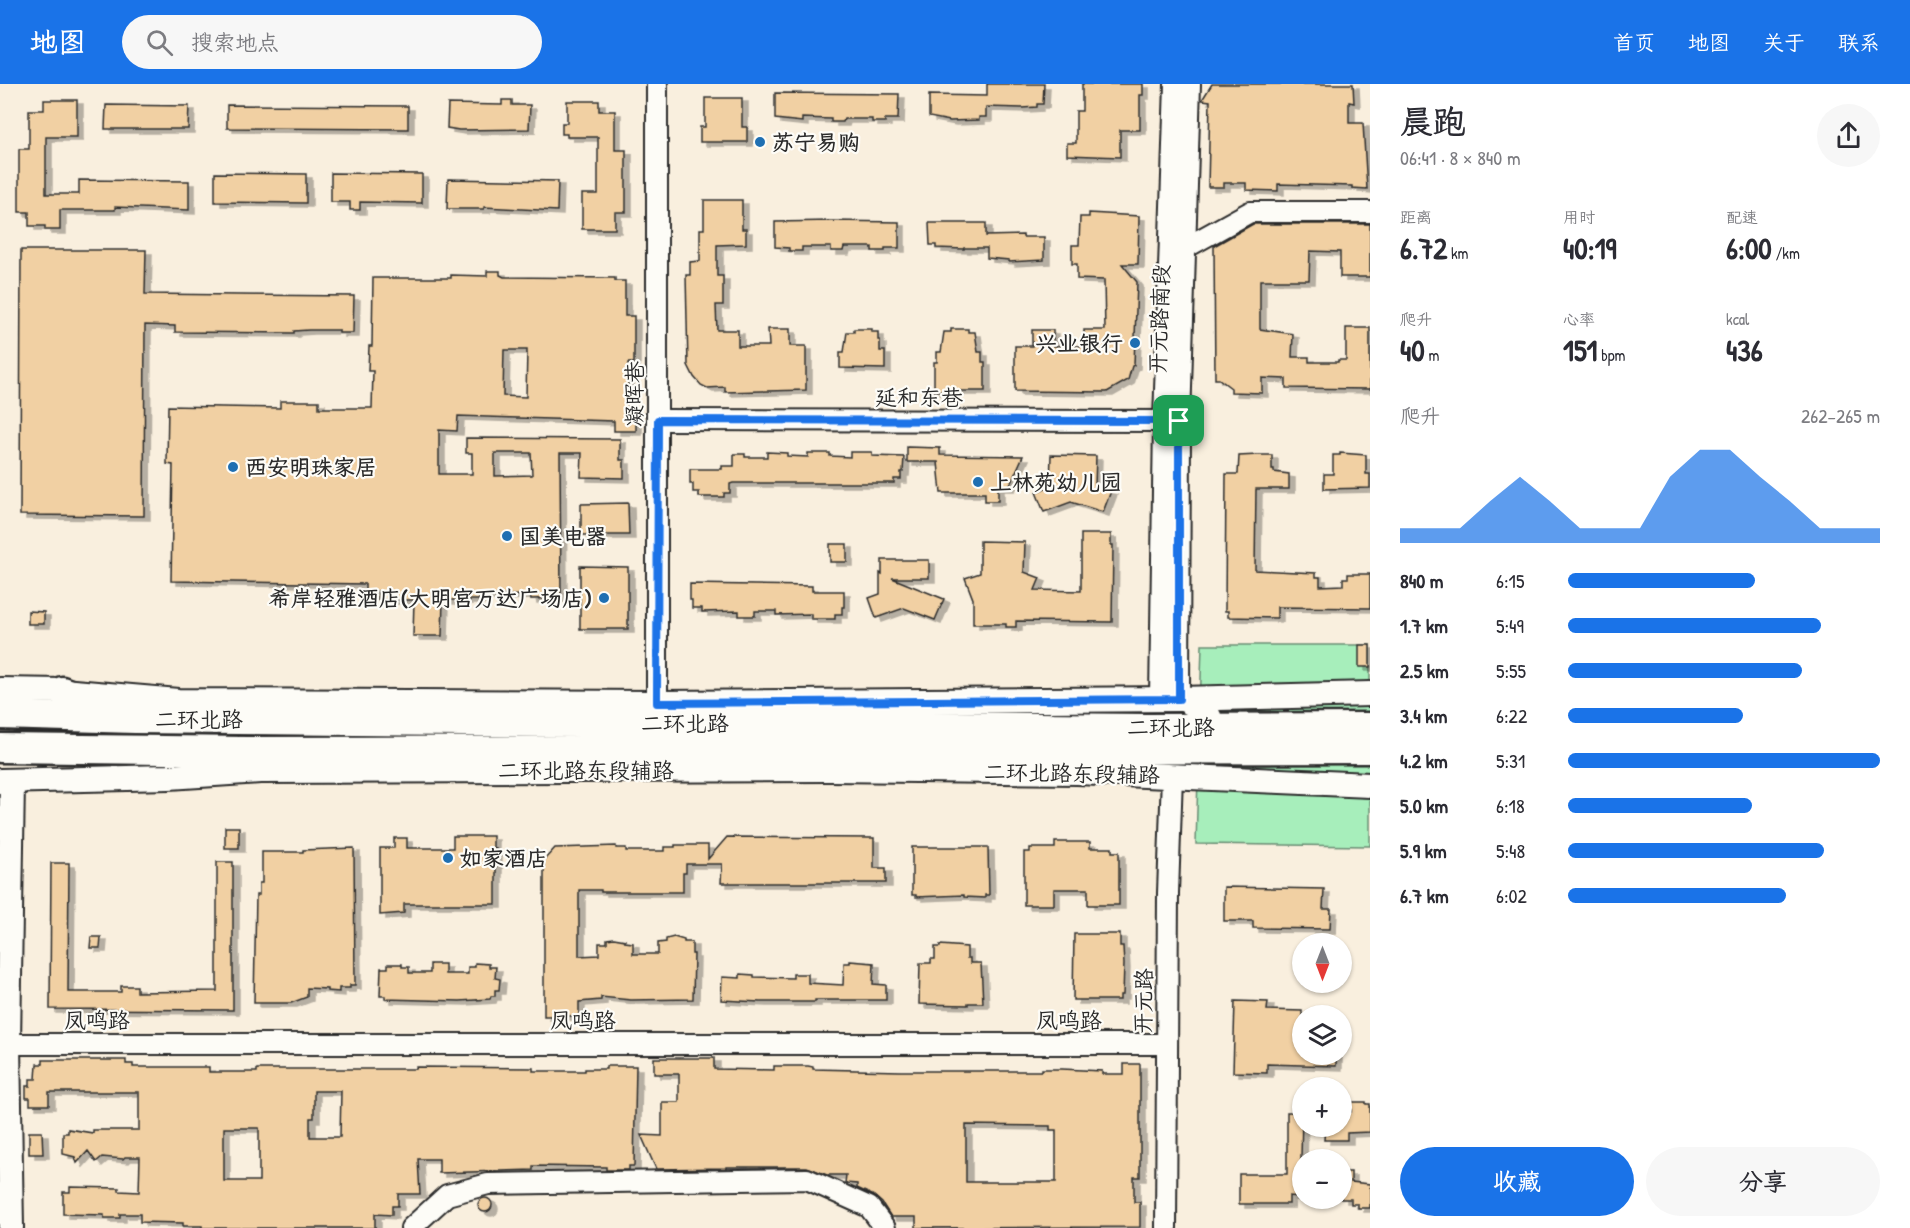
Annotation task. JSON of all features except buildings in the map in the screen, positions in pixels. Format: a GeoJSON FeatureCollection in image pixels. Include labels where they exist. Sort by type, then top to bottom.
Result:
{"type":"FeatureCollection","features":[{"type":"Feature","properties":{"kind":"highway"},"geometry":{"type":"LineString","coordinates":[[62,691],[135,719]]}},
{"type":"Feature","properties":{"kind":"highway"},"geometry":{"type":"LineString","coordinates":[[1148,728],[1211,716],[1254,716],[1370,709]]}},
{"type":"Feature","properties":{"kind":"highway","name":"二环北路"},"geometry":{"type":"LineString","coordinates":[[0,715],[135,719],[1148,728],[1370,727]]}},
{"type":"Feature","properties":{"kind":"highway","name":"二环北路"},"geometry":{"type":"LineString","coordinates":[[0,748],[246,751],[1370,749]]}},
{"type":"Feature","properties":{"kind":"highway"},"geometry":{"type":"LineString","coordinates":[[1275,749],[1370,762]]}},
{"type":"Feature","properties":{"kind":"main road"},"geometry":{"type":"LineString","coordinates":[[0,690],[62,691],[178,701],[657,703],[1170,699],[1370,694]]}},
{"type":"Feature","properties":{"kind":"main road"},"geometry":{"type":"LineString","coordinates":[[86,778],[246,751]]}},
{"type":"Feature","properties":{"kind":"main road","name":"二环北路东段辅路"},"geometry":{"type":"LineString","coordinates":[[6,781],[169,777],[260,771],[818,769],[1172,775],[1370,785]]}},
{"type":"Feature","properties":{"kind":"main road"},"geometry":{"type":"LineString","coordinates":[[6,781],[4,1044],[11,1228]]}},
{"type":"Feature","properties":{"kind":"street","name":"凝晖巷"},"geometry":{"type":"LineString","coordinates":[[657,84],[657,703]]}},
{"type":"Feature","properties":{"kind":"street","name":"开元路南段"},"geometry":{"type":"LineString","coordinates":[[1170,699],[1175,84]]}},
{"type":"Feature","properties":{"kind":"street","name":"开元路南段"},"geometry":{"type":"LineString","coordinates":[[1172,421],[1185,248],[1190,84]]}},
{"type":"Feature","properties":{"kind":"street"},"geometry":{"type":"LineString","coordinates":[[1185,248],[1250,212],[1370,212]]}},
{"type":"Feature","properties":{"kind":"street","name":"延和东巷"},"geometry":{"type":"LineString","coordinates":[[658,420],[1172,421]]}},
{"type":"Feature","properties":{"kind":"street"},"geometry":{"type":"LineString","coordinates":[[1170,699],[1211,716]]}},
{"type":"Feature","properties":{"kind":"street","name":"开元路"},"geometry":{"type":"LineString","coordinates":[[1166,1228],[1172,775]]}},
{"type":"Feature","properties":{"kind":"street","name":"凤鸣路"},"geometry":{"type":"LineString","coordinates":[[4,1044],[1167,1044]]}},
{"type":"Feature","properties":{"kind":"street"},"geometry":{"type":"LineString","coordinates":[[411,1228],[447,1195],[488,1184],[807,1179],[869,1207],[885,1228]]}},
{"type":"Feature","properties":{"kind":"green space"},"geometry":{"type":"Polygon","coordinates":[[[1202,645],[1370,645],[1370,846],[1196,844],[1202,645]]]}},
{"type":"Feature","properties":{"kind":"place","name":"苏宁易购"},"geometry":{"type":"Point","coordinates":[760,142]}},
{"type":"Feature","properties":{"kind":"place","name":"兴业银行"},"geometry":{"type":"Point","coordinates":[1135,343]}},
{"type":"Feature","properties":{"kind":"place","name":"西安明珠家居"},"geometry":{"type":"Point","coordinates":[233,467]}},
{"type":"Feature","properties":{"kind":"place","name":"上林苑幼儿园"},"geometry":{"type":"Point","coordinates":[978,482]}},
{"type":"Feature","properties":{"kind":"place","name":"国美电器"},"geometry":{"type":"Point","coordinates":[507,536]}},
{"type":"Feature","properties":{"kind":"place","name":"希岸轻雅酒店(大明宫万达广场店)"},"geometry":{"type":"Point","coordinates":[604,598]}},
{"type":"Feature","properties":{"kind":"place","name":"如家酒店"},"geometry":{"type":"Point","coordinates":[448,858]}},
{"type":"Feature","properties":{"kind":"route"},"geometry":{"type":"LineString","coordinates":[[658,420],[1179,421],[1179,699],[657,703],[658,420]]}}]}
